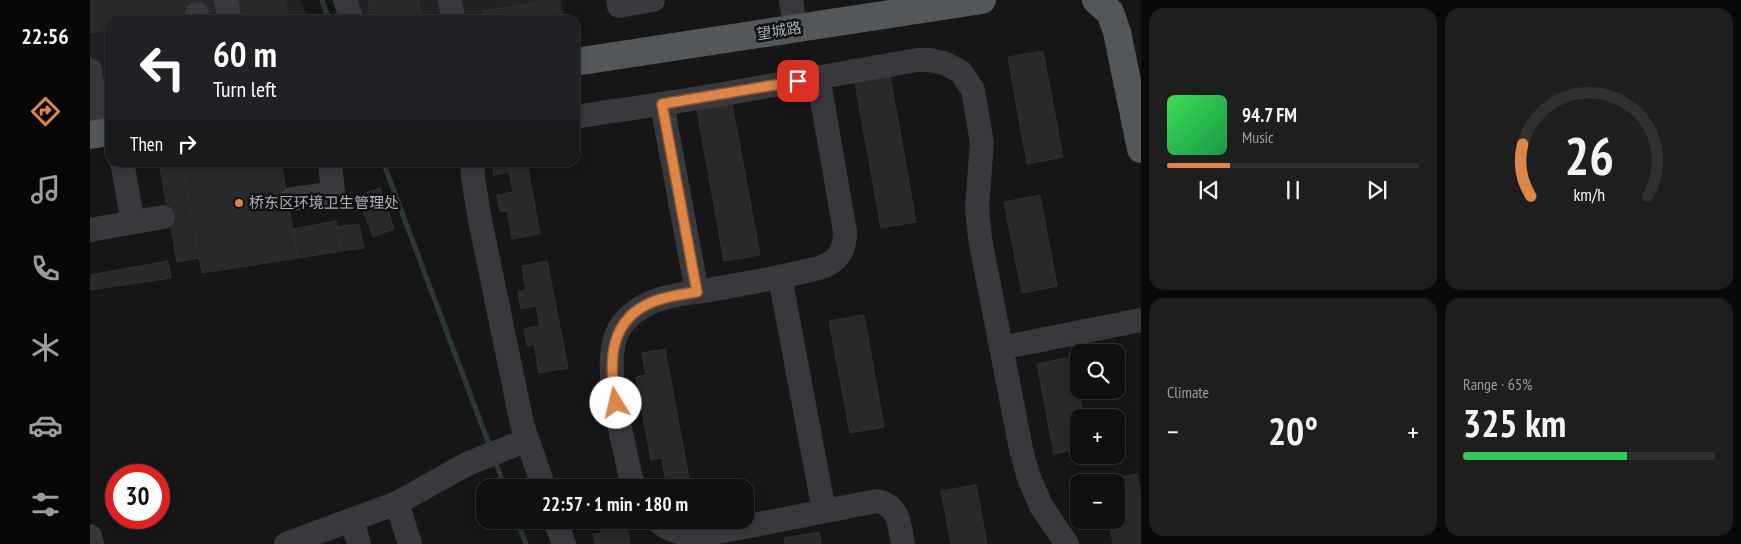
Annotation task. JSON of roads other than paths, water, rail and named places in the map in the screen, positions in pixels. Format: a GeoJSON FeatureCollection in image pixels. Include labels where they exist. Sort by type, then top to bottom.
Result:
{"type":"FeatureCollection","features":[{"type":"Feature","properties":{"kind":"main road","name":"望城路"},"geometry":{"type":"LineString","coordinates":[[580,61],[795,28],[926,4],[982,0]]}},
{"type":"Feature","properties":{"kind":"main road"},"geometry":{"type":"LineString","coordinates":[[1096,0],[1110,12],[1117,32],[1137,110],[1141,149]]}},
{"type":"Feature","properties":{"kind":"street"},"geometry":{"type":"LineString","coordinates":[[226,0],[229,15]]}},
{"type":"Feature","properties":{"kind":"street"},"geometry":{"type":"LineString","coordinates":[[345,0],[350,15]]}},
{"type":"Feature","properties":{"kind":"street"},"geometry":{"type":"LineString","coordinates":[[450,0],[452,15]]}},
{"type":"Feature","properties":{"kind":"street"},"geometry":{"type":"LineString","coordinates":[[618,0],[619,6],[653,0]]}},
{"type":"Feature","properties":{"kind":"street"},"geometry":{"type":"LineString","coordinates":[[791,0],[795,28]]}},
{"type":"Feature","properties":{"kind":"street"},"geometry":{"type":"LineString","coordinates":[[580,116],[918,60],[944,63],[961,72],[973,90],[982,143],[977,206],[980,239],[1021,449],[1028,475],[1041,506],[1066,544]]}},
{"type":"Feature","properties":{"kind":"street"},"geometry":{"type":"LineString","coordinates":[[632,479],[612,385],[611,364],[619,329],[630,316],[642,307],[663,298],[780,277],[832,263],[838,257],[845,244],[845,231],[818,77]]}},
{"type":"Feature","properties":{"kind":"street"},"geometry":{"type":"LineString","coordinates":[[96,84],[100,134]]}},
{"type":"Feature","properties":{"kind":"street"},"geometry":{"type":"LineString","coordinates":[[662,104],[697,292]]}},
{"type":"Feature","properties":{"kind":"street"},"geometry":{"type":"LineString","coordinates":[[123,167],[133,222]]}},
{"type":"Feature","properties":{"kind":"street"},"geometry":{"type":"LineString","coordinates":[[292,200],[333,193],[330,167]]}},
{"type":"Feature","properties":{"kind":"street"},"geometry":{"type":"LineString","coordinates":[[472,167],[480,220],[522,424],[520,443],[539,479]]}},
{"type":"Feature","properties":{"kind":"street"},"geometry":{"type":"LineString","coordinates":[[90,230],[163,217]]}},
{"type":"Feature","properties":{"kind":"street"},"geometry":{"type":"LineString","coordinates":[[780,277],[824,511]]}},
{"type":"Feature","properties":{"kind":"street"},"geometry":{"type":"LineString","coordinates":[[1001,348],[1141,320]]}},
{"type":"Feature","properties":{"kind":"street"},"geometry":{"type":"LineString","coordinates":[[286,544],[397,503],[467,464],[520,443]]}},
{"type":"Feature","properties":{"kind":"street"},"geometry":{"type":"LineString","coordinates":[[672,529],[687,535],[746,535],[824,511],[877,502],[886,503],[892,507],[897,516],[903,544]]}},
{"type":"Feature","properties":{"kind":"street"},"geometry":{"type":"LineString","coordinates":[[397,503],[410,544]]}},
{"type":"Feature","properties":{"kind":"street"},"geometry":{"type":"LineString","coordinates":[[352,520],[359,544]]}},
{"type":"Feature","properties":{"kind":"street"},"geometry":{"type":"LineString","coordinates":[[558,529],[564,544]]}},
{"type":"Feature","properties":{"kind":"street"},"geometry":{"type":"LineString","coordinates":[[90,536],[92,544]]}},
{"type":"Feature","properties":{"kind":"waterway"},"geometry":{"type":"LineString","coordinates":[[322,0],[327,15]]}},
{"type":"Feature","properties":{"kind":"waterway"},"geometry":{"type":"LineString","coordinates":[[385,167],[490,447]]}},
{"type":"Feature","properties":{"kind":"waterway"},"geometry":{"type":"LineString","coordinates":[[495,460],[502,479]]}},
{"type":"Feature","properties":{"kind":"waterway"},"geometry":{"type":"LineString","coordinates":[[520,529],[526,544]]}},
{"type":"Feature","properties":{"kind":"place","name":"桥东区环境卫生管理处"},"geometry":{"type":"Point","coordinates":[239,203]}}]}
